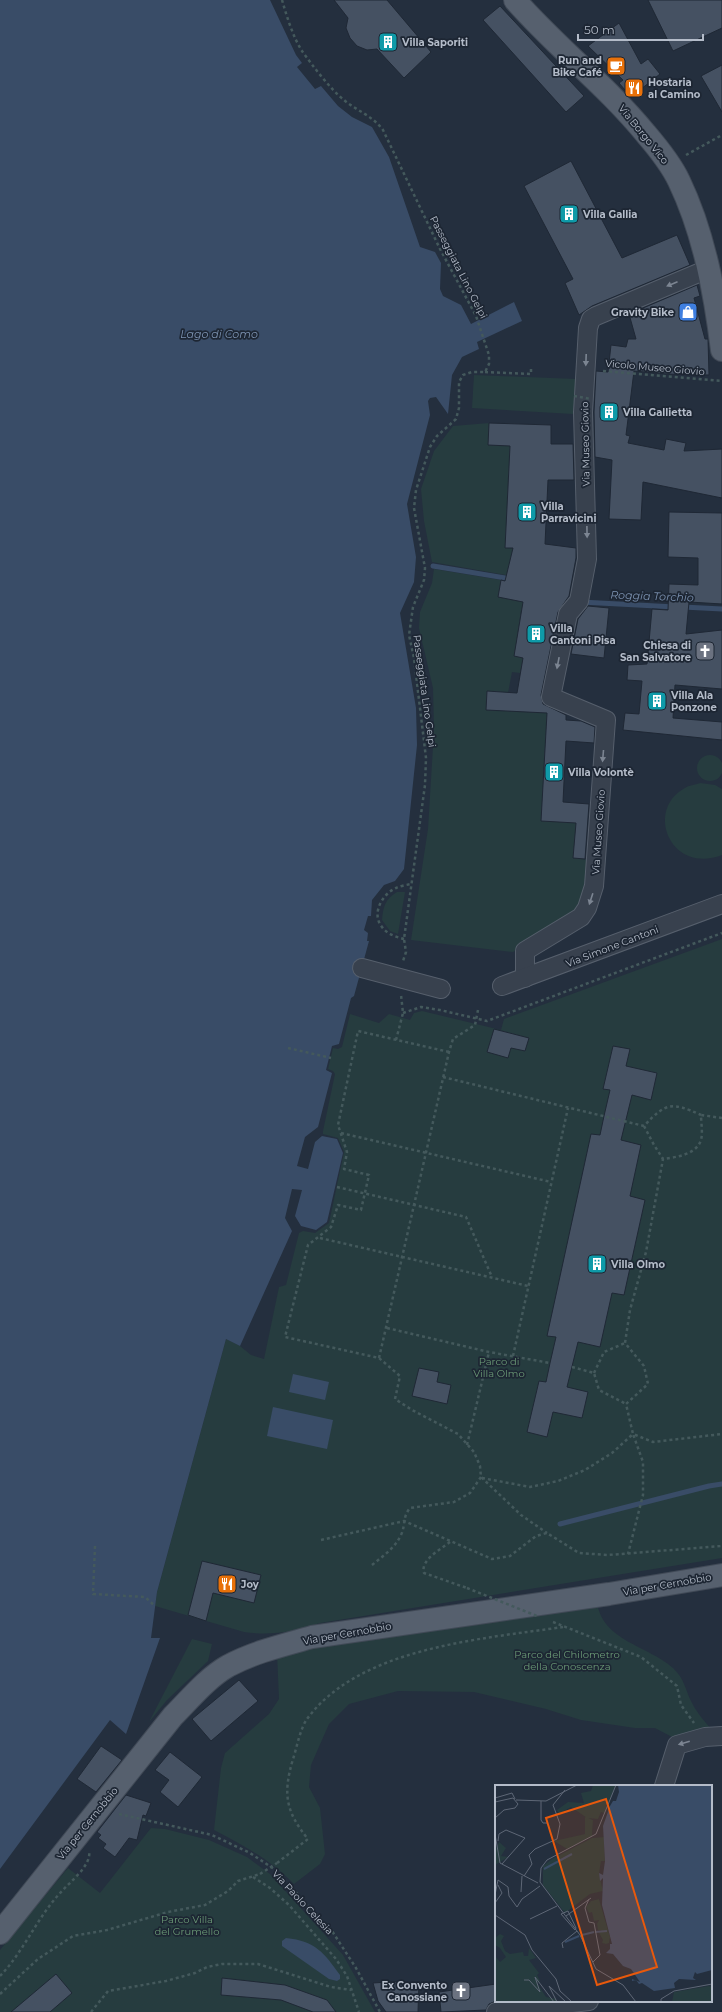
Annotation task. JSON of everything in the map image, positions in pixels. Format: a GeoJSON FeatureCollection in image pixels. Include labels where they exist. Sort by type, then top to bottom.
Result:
{"type":"FeatureCollection","features":[{"type":"Feature","properties":{"kind":"main road","name":"Via Borgo Vico"},"geometry":{"type":"LineString","coordinates":[[515,0],[534,21],[592,75],[634,118],[669,163],[679,180],[692,214],[708,269],[717,311],[722,350]]}},
{"type":"Feature","properties":{"kind":"main road","name":"Via per Cernobbio"},"geometry":{"type":"LineString","coordinates":[[0,1933],[173,1716],[198,1690],[227,1667],[249,1657],[312,1637],[609,1594],[722,1575]]}},
{"type":"Feature","properties":{"kind":"street","name":"Via Museo Giovio"},"geometry":{"type":"LineString","coordinates":[[525,978],[525,950],[581,917],[587,908],[594,886],[606,720],[551,697],[568,614],[579,601],[587,559],[583,412],[588,328],[592,319],[596,316],[708,269]]}},
{"type":"Feature","properties":{"kind":"street","name":"Via Simone Cantoni"},"geometry":{"type":"LineString","coordinates":[[502,986],[722,904]]}},
{"type":"Feature","properties":{"kind":"street"},"geometry":{"type":"LineString","coordinates":[[362,968],[441,989]]}},
{"type":"Feature","properties":{"kind":"street"},"geometry":{"type":"LineString","coordinates":[[664,1785],[677,1745],[701,1738],[722,1736]]}},
{"type":"Feature","properties":{"kind":"street"},"geometry":{"type":"LineString","coordinates":[[496,2012],[581,2002]]}},
{"type":"Feature","properties":{"kind":"street"},"geometry":{"type":"LineString","coordinates":[[590,2002],[593,2012]]}},
{"type":"Feature","properties":{"kind":"path","name":"Passeggiata Lino Gelpi"},"geometry":{"type":"LineString","coordinates":[[282,0],[302,51],[343,100],[372,119],[383,130],[440,249],[476,316],[489,355],[489,364],[485,372],[472,372],[463,375],[459,382],[459,408],[456,419],[430,447],[416,490],[414,508],[425,568],[424,580],[413,607],[409,635],[414,658],[426,758],[425,785],[404,939],[406,952]]}},
{"type":"Feature","properties":{"kind":"path"},"geometry":{"type":"LineString","coordinates":[[696,151],[722,135]]}},
{"type":"Feature","properties":{"kind":"path"},"geometry":{"type":"LineString","coordinates":[[485,372],[531,374],[531,366]]}},
{"type":"Feature","properties":{"kind":"path","name":"Vicolo Museo Giovio"},"geometry":{"type":"LineString","coordinates":[[586,369],[722,381]]}},
{"type":"Feature","properties":{"kind":"path"},"geometry":{"type":"LineString","coordinates":[[574,396],[591,398]]}},
{"type":"Feature","properties":{"kind":"path"},"geometry":{"type":"LineString","coordinates":[[404,939],[388,933],[382,928],[378,911],[380,902],[388,892],[396,887],[411,884]]}},
{"type":"Feature","properties":{"kind":"path"},"geometry":{"type":"LineString","coordinates":[[396,1040],[403,1013],[421,1007],[487,1021],[722,933]]}},
{"type":"Feature","properties":{"kind":"path"},"geometry":{"type":"LineString","coordinates":[[379,1358],[449,1052],[453,1039],[475,1025],[478,1010]]}},
{"type":"Feature","properties":{"kind":"path"},"geometry":{"type":"LineString","coordinates":[[372,1565],[394,1546],[401,1534],[404,1516],[410,1508],[454,1502],[470,1493],[481,1477],[480,1466],[474,1452],[458,1434],[412,1410],[395,1399],[400,1376],[379,1358],[285,1337],[308,1245],[331,1228],[338,1205],[361,1210],[365,1194],[369,1175],[344,1169],[347,1152],[338,1125],[358,1031],[449,1052]]}},
{"type":"Feature","properties":{"kind":"path"},"geometry":{"type":"LineString","coordinates":[[288,1048],[331,1058]]}},
{"type":"Feature","properties":{"kind":"path"},"geometry":{"type":"LineString","coordinates":[[443,1077],[644,1126]]}},
{"type":"Feature","properties":{"kind":"path"},"geometry":{"type":"LineString","coordinates":[[644,1126],[659,1110],[670,1106],[681,1106],[701,1115],[722,1118]]}},
{"type":"Feature","properties":{"kind":"path"},"geometry":{"type":"LineString","coordinates":[[514,1356],[528,1286],[568,1108]]}},
{"type":"Feature","properties":{"kind":"path"},"geometry":{"type":"LineString","coordinates":[[664,1159],[694,1151],[701,1140],[701,1115]]}},
{"type":"Feature","properties":{"kind":"path"},"geometry":{"type":"LineString","coordinates":[[626,1404],[648,1384],[644,1366],[625,1344],[630,1310],[646,1252],[664,1159],[654,1146],[644,1126]]}},
{"type":"Feature","properties":{"kind":"path"},"geometry":{"type":"LineString","coordinates":[[341,1133],[426,1154],[552,1182]]}},
{"type":"Feature","properties":{"kind":"path"},"geometry":{"type":"LineString","coordinates":[[337,1187],[466,1216],[492,1277]]}},
{"type":"Feature","properties":{"kind":"path"},"geometry":{"type":"LineString","coordinates":[[320,1237],[528,1286]]}},
{"type":"Feature","properties":{"kind":"path"},"geometry":{"type":"LineString","coordinates":[[386,1328],[489,1352],[550,1363]]}},
{"type":"Feature","properties":{"kind":"path"},"geometry":{"type":"LineString","coordinates":[[625,1344],[604,1352],[594,1373],[600,1390],[626,1404],[633,1434],[643,1462],[643,1495],[628,1554]]}},
{"type":"Feature","properties":{"kind":"path"},"geometry":{"type":"LineString","coordinates":[[467,1445],[489,1352]]}},
{"type":"Feature","properties":{"kind":"path"},"geometry":{"type":"LineString","coordinates":[[572,1368],[594,1373]]}},
{"type":"Feature","properties":{"kind":"path"},"geometry":{"type":"LineString","coordinates":[[633,1434],[653,1442],[722,1434]]}},
{"type":"Feature","properties":{"kind":"path"},"geometry":{"type":"LineString","coordinates":[[481,1477],[530,1487],[558,1481],[586,1470],[612,1453],[633,1434]]}},
{"type":"Feature","properties":{"kind":"path"},"geometry":{"type":"LineString","coordinates":[[481,1477],[521,1515],[546,1533],[579,1553],[608,1555],[722,1546]]}},
{"type":"Feature","properties":{"kind":"path"},"geometry":{"type":"LineString","coordinates":[[321,1540],[404,1521],[492,1559],[510,1556],[531,1540],[546,1533]]}},
{"type":"Feature","properties":{"kind":"path"},"geometry":{"type":"LineString","coordinates":[[450,1542],[425,1562],[423,1568],[424,1573],[538,1616]]}},
{"type":"Feature","properties":{"kind":"path"},"geometry":{"type":"LineString","coordinates":[[95,1546],[92,1594],[145,1597],[155,1606]]}},
{"type":"Feature","properties":{"kind":"path"},"geometry":{"type":"LineString","coordinates":[[0,1994],[38,1959],[73,1936],[107,1930],[168,1912],[205,1905],[228,1891],[238,1881],[260,1874],[308,1839],[293,1819],[287,1801],[287,1782],[306,1720],[330,1694],[343,1684],[366,1671],[419,1652],[443,1646],[563,1627],[581,1632],[641,1657],[657,1668],[677,1686],[681,1705],[699,1732],[701,1738]]}},
{"type":"Feature","properties":{"kind":"path","name":"Via Paolo Celesia"},"geometry":{"type":"LineString","coordinates":[[98,1809],[212,1835],[250,1853],[274,1869],[332,1931],[356,1968],[380,2012]]}},
{"type":"Feature","properties":{"kind":"path"},"geometry":{"type":"LineString","coordinates":[[0,1976],[27,1943],[30,1934],[44,1912],[62,1890],[77,1876],[86,1863],[90,1854],[88,1848],[78,1834]]}},
{"type":"Feature","properties":{"kind":"path"},"geometry":{"type":"LineString","coordinates":[[253,1876],[270,1888],[289,1905],[336,1959],[347,1976],[359,2012]]}},
{"type":"Feature","properties":{"kind":"path"},"geometry":{"type":"LineString","coordinates":[[91,2012],[108,1991],[166,1981],[195,1973],[207,1967],[222,1964],[258,1964],[331,1987],[351,1990]]}},
{"type":"Feature","properties":{"kind":"green space"},"geometry":{"type":"Polygon","coordinates":[[[474,375],[576,379],[573,414],[472,408],[474,375]]]}},
{"type":"Feature","properties":{"kind":"green space"},"geometry":{"type":"Polygon","coordinates":[[[489,423],[488,445],[534,447],[506,548],[524,549],[506,575],[432,562],[424,521],[421,489],[434,451],[453,426],[489,423]]]}},
{"type":"Feature","properties":{"kind":"green space"},"geometry":{"type":"Polygon","coordinates":[[[434,569],[501,580],[498,597],[532,604],[521,611],[514,656],[523,658],[520,673],[512,672],[508,693],[487,692],[486,710],[547,713],[541,821],[576,823],[573,858],[590,860],[588,887],[572,918],[513,952],[411,940],[428,829],[434,730],[433,688],[419,628],[420,612],[432,583],[434,569]]]}},
{"type":"Feature","properties":{"kind":"green space"},"geometry":{"type":"Polygon","coordinates":[[[710,755],[719,759],[723,768],[719,777],[710,781],[701,777],[697,768],[701,759],[710,755]]]}},
{"type":"Feature","properties":{"kind":"green space"},"geometry":{"type":"Polygon","coordinates":[[[700,783],[715,785],[722,789],[722,855],[704,859],[689,856],[677,848],[669,837],[665,824],[666,811],[673,798],[687,787],[700,783]]]}},
{"type":"Feature","properties":{"kind":"green space"},"geometry":{"type":"Polygon","coordinates":[[[397,892],[405,892],[398,934],[390,931],[382,920],[385,904],[397,892]]]}},
{"type":"Feature","properties":{"kind":"green space","name":"Parco di Villa Olmo"},"geometry":{"type":"Polygon","coordinates":[[[722,939],[722,1558],[320,1623],[292,1631],[263,1634],[244,1632],[155,1606],[157,1592],[226,1339],[240,1346],[251,1355],[264,1359],[279,1287],[286,1285],[299,1233],[303,1231],[315,1233],[329,1223],[344,1152],[338,1138],[323,1134],[335,1074],[333,1071],[328,1069],[333,1048],[338,1049],[342,1047],[350,1014],[379,1023],[389,1014],[410,1020],[414,1013],[422,1011],[501,1030],[504,1019],[722,939]]]}},
{"type":"Feature","properties":{"kind":"green space","name":"Parco del Chilometro della Conoscenza"},"geometry":{"type":"Polygon","coordinates":[[[597,1602],[601,1615],[608,1626],[617,1634],[663,1660],[677,1672],[694,1707],[712,1730],[674,1738],[655,1728],[635,1728],[581,1720],[546,1709],[474,1692],[398,1691],[349,1704],[329,1724],[311,1765],[309,1787],[320,1808],[325,1854],[320,1864],[294,1884],[266,1860],[214,1830],[221,1768],[225,1753],[269,1714],[279,1699],[277,1653],[597,1602]]]}},
{"type":"Feature","properties":{"kind":"green space"},"geometry":{"type":"Polygon","coordinates":[[[192,1639],[212,1644],[208,1661],[167,1700],[149,1722],[192,1639]]]}},
{"type":"Feature","properties":{"kind":"green space","name":"Parco Villa del Grumello"},"geometry":{"type":"Polygon","coordinates":[[[151,1828],[165,1829],[209,1840],[247,1857],[270,1874],[343,1955],[375,2012],[0,2012],[0,1950],[68,1868],[100,1893],[151,1828]]]}},
{"type":"Feature","properties":{"kind":"water","name":"Lago di Como"},"geometry":{"type":"Polygon","coordinates":[[[0,0],[270,0],[296,55],[302,63],[297,67],[315,89],[321,86],[338,106],[352,117],[372,127],[389,157],[420,247],[435,252],[441,263],[440,289],[443,296],[461,305],[471,324],[514,302],[522,321],[477,342],[479,349],[462,357],[452,375],[448,414],[436,397],[430,398],[428,401],[430,415],[407,504],[416,557],[414,582],[400,613],[416,708],[417,745],[404,869],[395,881],[384,885],[372,900],[371,916],[368,916],[364,930],[368,933],[367,941],[369,941],[354,996],[351,998],[339,1044],[332,1046],[326,1070],[332,1073],[318,1127],[305,1137],[297,1166],[308,1169],[315,1142],[322,1136],[337,1139],[343,1153],[327,1222],[316,1230],[301,1226],[295,1216],[302,1190],[292,1189],[285,1218],[292,1231],[240,1346],[226,1339],[157,1592],[151,1638],[160,1638],[126,1734],[110,1720],[0,1869],[0,0]]]}},
{"type":"Feature","properties":{"kind":"water"},"geometry":{"type":"Polygon","coordinates":[[[293,1374],[329,1382],[325,1400],[289,1392],[293,1374]]]}},
{"type":"Feature","properties":{"kind":"water"},"geometry":{"type":"Polygon","coordinates":[[[273,1407],[333,1420],[327,1449],[267,1436],[273,1407]]]}},
{"type":"Feature","properties":{"kind":"water"},"geometry":{"type":"Polygon","coordinates":[[[286,1938],[305,1942],[318,1949],[324,1954],[340,1975],[340,1979],[337,1981],[329,1979],[282,1946],[282,1941],[286,1938]]]}},
{"type":"Feature","properties":{"kind":"building","name":"Villa Saporiti"},"geometry":{"type":"Polygon","coordinates":[[[334,0],[387,0],[431,52],[404,78],[377,49],[367,50],[357,46],[350,38],[346,28],[348,18],[334,0]]]}},
{"type":"Feature","properties":{"kind":"building"},"geometry":{"type":"Polygon","coordinates":[[[648,0],[722,0],[722,28],[673,51],[648,0]]]}},
{"type":"Feature","properties":{"kind":"building"},"geometry":{"type":"Polygon","coordinates":[[[500,6],[584,96],[566,112],[483,20],[500,6]]]}},
{"type":"Feature","properties":{"kind":"building"},"geometry":{"type":"Polygon","coordinates":[[[619,23],[641,64],[648,59],[660,74],[631,97],[619,83],[623,80],[588,46],[619,23]]]}},
{"type":"Feature","properties":{"kind":"building"},"geometry":{"type":"Polygon","coordinates":[[[722,65],[722,112],[701,76],[722,65]]]}},
{"type":"Feature","properties":{"kind":"building"},"geometry":{"type":"Polygon","coordinates":[[[571,161],[622,258],[677,235],[690,265],[592,306],[579,315],[565,283],[573,279],[524,186],[571,161]]]}},
{"type":"Feature","properties":{"kind":"building"},"geometry":{"type":"Polygon","coordinates":[[[697,285],[700,296],[694,298],[705,339],[708,339],[709,375],[667,374],[634,371],[626,435],[630,436],[628,443],[664,450],[666,439],[686,443],[684,451],[722,449],[722,498],[643,482],[641,520],[609,519],[612,460],[595,457],[594,412],[596,371],[608,372],[611,345],[626,347],[628,339],[636,339],[629,314],[697,285]]]}},
{"type":"Feature","properties":{"kind":"building"},"geometry":{"type":"Polygon","coordinates":[[[489,423],[551,425],[551,444],[573,444],[574,480],[548,480],[545,544],[576,548],[576,558],[569,596],[558,612],[541,695],[543,704],[566,715],[566,720],[581,721],[595,727],[594,743],[566,741],[563,802],[589,804],[585,859],[573,858],[576,823],[541,821],[547,713],[486,710],[487,691],[517,693],[523,658],[514,656],[523,602],[498,597],[501,580],[505,581],[513,548],[505,548],[510,446],[488,445],[489,423]]]}},
{"type":"Feature","properties":{"kind":"building"},"geometry":{"type":"Polygon","coordinates":[[[669,512],[722,513],[722,604],[689,602],[686,634],[722,630],[722,689],[675,685],[673,718],[722,722],[722,740],[623,730],[625,713],[639,714],[642,681],[627,680],[628,665],[647,664],[652,609],[668,610],[669,584],[698,585],[698,558],[668,557],[669,512]]]}},
{"type":"Feature","properties":{"kind":"building"},"geometry":{"type":"Polygon","coordinates":[[[588,606],[609,608],[604,658],[571,654],[578,619],[588,606]]]}},
{"type":"Feature","properties":{"kind":"building"},"geometry":{"type":"Polygon","coordinates":[[[494,1029],[529,1038],[525,1051],[511,1048],[508,1058],[487,1052],[494,1029]]]}},
{"type":"Feature","properties":{"kind":"building","name":"Villa Olmo"},"geometry":{"type":"Polygon","coordinates":[[[613,1046],[630,1049],[626,1066],[657,1073],[651,1100],[632,1095],[621,1140],[641,1145],[630,1196],[645,1200],[624,1295],[612,1293],[600,1347],[578,1342],[567,1387],[588,1392],[582,1418],[553,1412],[547,1437],[527,1432],[539,1381],[546,1382],[556,1337],[547,1336],[591,1134],[600,1135],[610,1090],[603,1089],[613,1046]]]}},
{"type":"Feature","properties":{"kind":"building"},"geometry":{"type":"Polygon","coordinates":[[[419,1368],[439,1372],[437,1382],[451,1385],[447,1404],[412,1396],[419,1368]]]}},
{"type":"Feature","properties":{"kind":"building","name":"Joy"},"geometry":{"type":"Polygon","coordinates":[[[202,1561],[261,1575],[254,1603],[213,1593],[206,1621],[188,1615],[202,1561]]]}},
{"type":"Feature","properties":{"kind":"building"},"geometry":{"type":"Polygon","coordinates":[[[239,1680],[258,1701],[211,1741],[192,1719],[239,1680]]]}},
{"type":"Feature","properties":{"kind":"building"},"geometry":{"type":"Polygon","coordinates":[[[101,1746],[122,1760],[96,1792],[77,1779],[101,1746]]]}},
{"type":"Feature","properties":{"kind":"building"},"geometry":{"type":"Polygon","coordinates":[[[170,1752],[202,1777],[178,1807],[160,1792],[169,1780],[155,1770],[170,1752]]]}},
{"type":"Feature","properties":{"kind":"building"},"geometry":{"type":"Polygon","coordinates":[[[126,1795],[151,1803],[146,1816],[143,1815],[137,1840],[129,1838],[115,1857],[103,1848],[106,1844],[98,1838],[101,1835],[97,1832],[126,1795]]]}},
{"type":"Feature","properties":{"kind":"building"},"geometry":{"type":"Polygon","coordinates":[[[56,1974],[72,1993],[50,2012],[11,2012],[56,1974]]]}},
{"type":"Feature","properties":{"kind":"building"},"geometry":{"type":"Polygon","coordinates":[[[222,1978],[285,1985],[327,2000],[336,2012],[313,2012],[281,2000],[221,1995],[222,1978]]]}},
{"type":"Feature","properties":{"kind":"building"},"geometry":{"type":"Polygon","coordinates":[[[402,1981],[402,1985],[419,1982],[418,2012],[386,2012],[378,2001],[373,1983],[402,1981]]]}},
{"type":"Feature","properties":{"kind":"building","name":"Ex Convento Canossiane"},"geometry":{"type":"Polygon","coordinates":[[[495,1984],[495,2001],[489,2004],[486,2010],[441,2012],[439,1992],[495,1984]]]}},
{"type":"Feature","properties":{"kind":"waterway","name":"Roggia Torchio"},"geometry":{"type":"LineString","coordinates":[[433,566],[511,579]]}},
{"type":"Feature","properties":{"kind":"waterway","name":"Roggia Torchio"},"geometry":{"type":"LineString","coordinates":[[581,602],[675,607]]}},
{"type":"Feature","properties":{"kind":"waterway","name":"Roggia Torchio"},"geometry":{"type":"LineString","coordinates":[[683,607],[722,609]]}},
{"type":"Feature","properties":{"kind":"waterway"},"geometry":{"type":"LineString","coordinates":[[560,1524],[722,1484]]}},
{"type":"Feature","properties":{"kind":"place","name":"Villa Saporiti"},"geometry":{"type":"Point","coordinates":[388,42]}},
{"type":"Feature","properties":{"kind":"place","name":"Run and Bike Café"},"geometry":{"type":"Point","coordinates":[616,66]}},
{"type":"Feature","properties":{"kind":"place","name":"Hostaria al Camino"},"geometry":{"type":"Point","coordinates":[634,88]}},
{"type":"Feature","properties":{"kind":"place","name":"Villa Gallia"},"geometry":{"type":"Point","coordinates":[569,214]}},
{"type":"Feature","properties":{"kind":"place","name":"Gravity Bike"},"geometry":{"type":"Point","coordinates":[688,312]}},
{"type":"Feature","properties":{"kind":"place","name":"Villa Gallietta"},"geometry":{"type":"Point","coordinates":[609,412]}},
{"type":"Feature","properties":{"kind":"place","name":"Villa Parravicini"},"geometry":{"type":"Point","coordinates":[527,512]}},
{"type":"Feature","properties":{"kind":"place","name":"Villa Cantoni Pisa"},"geometry":{"type":"Point","coordinates":[536,634]}},
{"type":"Feature","properties":{"kind":"place","name":"Chiesa di San Salvatore"},"geometry":{"type":"Point","coordinates":[705,651]}},
{"type":"Feature","properties":{"kind":"place","name":"Villa Ala Ponzone"},"geometry":{"type":"Point","coordinates":[657,701]}},
{"type":"Feature","properties":{"kind":"place","name":"Villa Volontè"},"geometry":{"type":"Point","coordinates":[554,772]}},
{"type":"Feature","properties":{"kind":"place","name":"Villa Olmo"},"geometry":{"type":"Point","coordinates":[597,1264]}},
{"type":"Feature","properties":{"kind":"place","name":"Joy"},"geometry":{"type":"Point","coordinates":[227,1584]}},
{"type":"Feature","properties":{"kind":"place","name":"Ex Convento Canossiane"},"geometry":{"type":"Point","coordinates":[461,1991]}}]}
